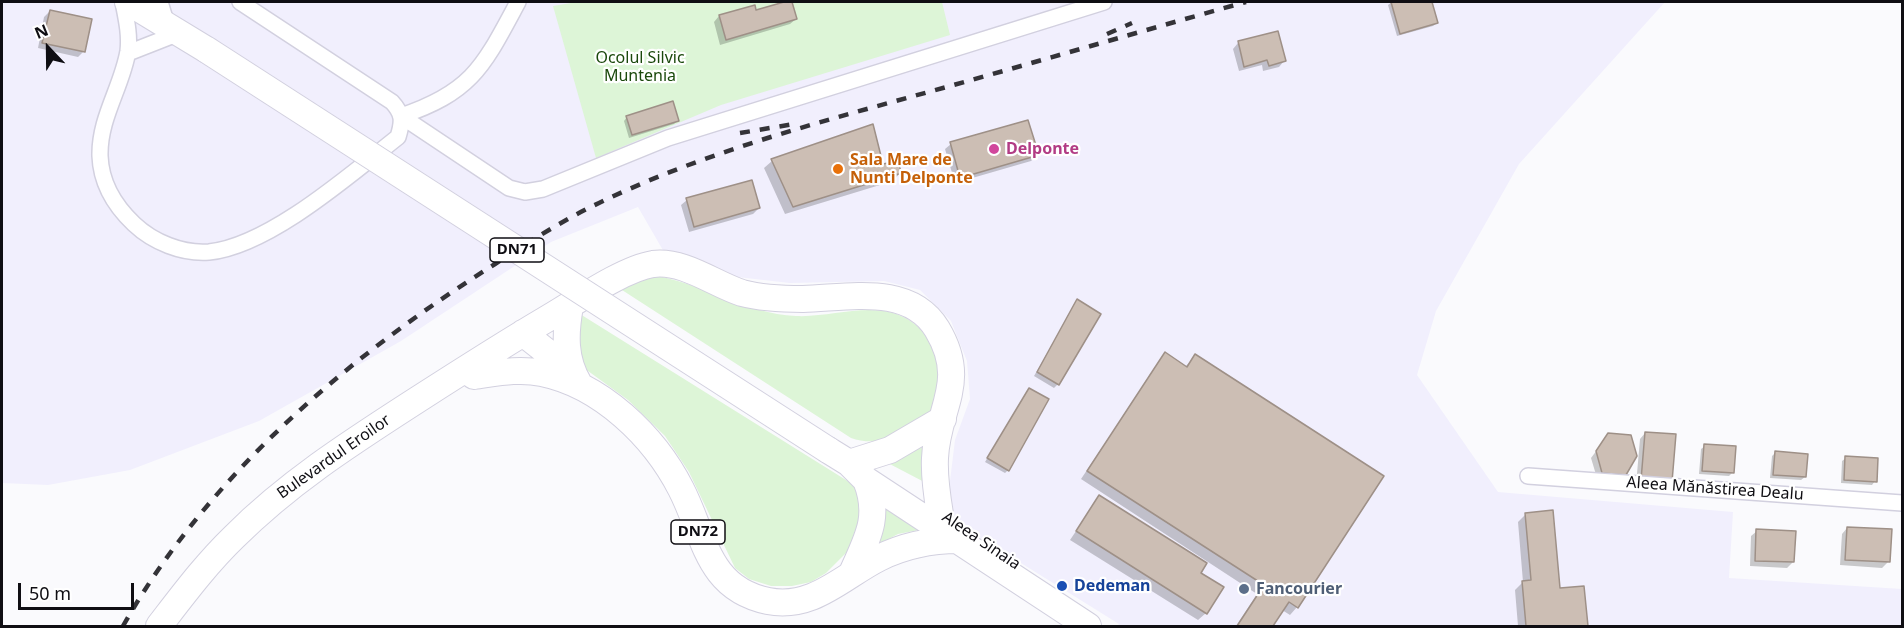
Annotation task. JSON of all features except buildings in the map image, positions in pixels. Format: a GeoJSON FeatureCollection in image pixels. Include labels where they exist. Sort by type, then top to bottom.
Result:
{"type":"FeatureCollection","features":[{"type":"Feature","properties":{"kind":"main road","name":"DN71"},"geometry":{"type":"LineString","coordinates":[[128,2],[168,20],[207,50],[847,464]]}},
{"type":"Feature","properties":{"kind":"main road","name":"DN72"},"geometry":{"type":"LineString","coordinates":[[570,306],[629,272],[656,264],[669,264],[690,271],[745,294],[804,299],[863,295],[904,303],[935,326],[945,345],[951,377],[948,405],[934,457],[940,514]]}},
{"type":"Feature","properties":{"kind":"main road"},"geometry":{"type":"LineString","coordinates":[[570,306],[566,349],[575,377]]}},
{"type":"Feature","properties":{"kind":"main road","name":"Bulevardul Eroilor"},"geometry":{"type":"LineString","coordinates":[[159,627],[191,584],[233,538],[302,476],[360,436],[516,337],[570,306]]}},
{"type":"Feature","properties":{"kind":"main road","name":"Bulevardul Eroilor"},"geometry":{"type":"LineString","coordinates":[[176,627],[202,591],[242,548],[309,487],[474,376],[495,359],[516,337]]}},
{"type":"Feature","properties":{"kind":"main road","name":"DN72"},"geometry":{"type":"LineString","coordinates":[[516,337],[541,373]]}},
{"type":"Feature","properties":{"kind":"main road","name":"DN72"},"geometry":{"type":"LineString","coordinates":[[516,337],[575,377],[636,428],[654,447],[681,488],[702,545],[714,567],[729,582],[748,595],[769,601],[792,603],[825,592],[852,573],[898,549],[938,540],[958,540]]}},
{"type":"Feature","properties":{"kind":"main road","name":"DN72"},"geometry":{"type":"LineString","coordinates":[[474,376],[513,370],[575,377]]}},
{"type":"Feature","properties":{"kind":"main road"},"geometry":{"type":"LineString","coordinates":[[852,573],[868,538],[873,518],[872,494],[847,464],[890,450],[943,419]]}},
{"type":"Feature","properties":{"kind":"main road","name":"Aleea Sinaia"},"geometry":{"type":"LineString","coordinates":[[847,464],[872,470],[1109,627]]}},
{"type":"Feature","properties":{"kind":"main road","name":"Aleea Sinaia"},"geometry":{"type":"LineString","coordinates":[[847,464],[1088,627]]}},
{"type":"Feature","properties":{"kind":"street"},"geometry":{"type":"LineString","coordinates":[[123,2],[129,38],[128,53],[100,139],[104,179],[113,200],[141,231],[160,242],[183,250],[208,252],[233,246],[278,224],[350,175],[398,137],[403,123],[392,102],[240,2]]}},
{"type":"Feature","properties":{"kind":"street"},"geometry":{"type":"LineString","coordinates":[[401,116],[450,96],[473,76],[492,51],[518,2]]}},
{"type":"Feature","properties":{"kind":"street"},"geometry":{"type":"LineString","coordinates":[[401,116],[509,188],[525,192],[543,189],[668,138],[1104,2]]}},
{"type":"Feature","properties":{"kind":"street"},"geometry":{"type":"LineString","coordinates":[[128,53],[168,20]]}},
{"type":"Feature","properties":{"kind":"street","name":"Aleea Mănăstirea Dealu"},"geometry":{"type":"LineString","coordinates":[[1528,476],[1902,503]]}},
{"type":"Feature","properties":{"kind":"shaded area"},"geometry":{"type":"Polygon","coordinates":[[[2,2],[1665,2],[1519,164],[1436,311],[1417,375],[1498,492],[1733,512],[1729,578],[1902,589],[1902,626],[1117,626],[1119,624],[955,522],[949,505],[949,489],[955,440],[970,399],[967,361],[951,321],[920,290],[884,281],[790,283],[737,277],[697,258],[664,252],[638,207],[551,242],[401,341],[259,421],[130,470],[48,485],[2,483],[2,2]]]}},
{"type":"Feature","properties":{"kind":"green space","name":"Ocolul Silvic Muntenia"},"geometry":{"type":"Polygon","coordinates":[[[577,2],[942,2],[950,35],[721,105],[596,158],[553,6],[577,2]]]}},
{"type":"Feature","properties":{"kind":"green space"},"geometry":{"type":"Polygon","coordinates":[[[651,275],[688,284],[741,304],[777,314],[810,316],[870,310],[899,315],[921,330],[934,349],[938,361],[940,384],[934,407],[918,425],[897,437],[873,441],[851,438],[622,290],[628,283],[651,275]]]}},
{"type":"Feature","properties":{"kind":"green space"},"geometry":{"type":"Polygon","coordinates":[[[580,314],[854,485],[864,499],[853,546],[826,573],[811,582],[792,586],[771,586],[749,579],[735,568],[689,472],[665,436],[628,400],[577,363],[580,314]]]}},
{"type":"Feature","properties":{"kind":"green space"},"geometry":{"type":"Polygon","coordinates":[[[932,437],[928,484],[884,461],[932,437]]]}},
{"type":"Feature","properties":{"kind":"green space"},"geometry":{"type":"Polygon","coordinates":[[[882,505],[924,529],[898,534],[874,547],[882,505]]]}},
{"type":"Feature","properties":{"kind":"railway"},"geometry":{"type":"LineString","coordinates":[[123,626],[158,571],[197,518],[286,422],[387,338],[495,264],[572,217],[639,185],[721,153],[847,114],[1246,2]]}},
{"type":"Feature","properties":{"kind":"railway"},"geometry":{"type":"LineString","coordinates":[[1107,34],[1132,23]]}},
{"type":"Feature","properties":{"kind":"railway"},"geometry":{"type":"LineString","coordinates":[[740,133],[794,124]]}},
{"type":"Feature","properties":{"kind":"place","name":"Delponte"},"geometry":{"type":"Point","coordinates":[994,149]}},
{"type":"Feature","properties":{"kind":"place","name":"Sala Mare de Nunti Delponte"},"geometry":{"type":"Point","coordinates":[838,169]}},
{"type":"Feature","properties":{"kind":"place","name":"Dedeman"},"geometry":{"type":"Point","coordinates":[1062,586]}},
{"type":"Feature","properties":{"kind":"place","name":"Fancourier"},"geometry":{"type":"Point","coordinates":[1244,589]}}]}
